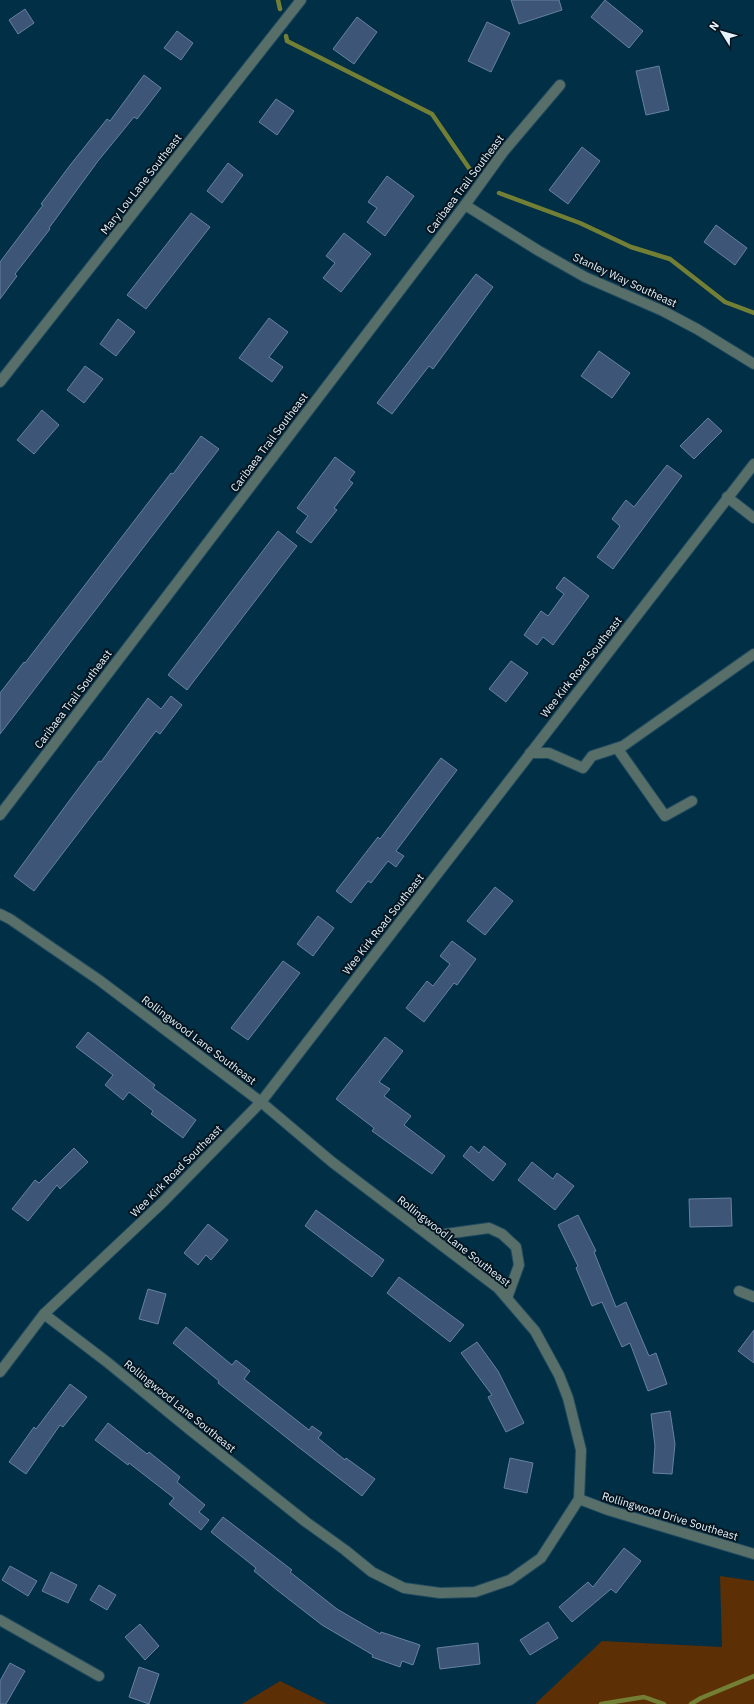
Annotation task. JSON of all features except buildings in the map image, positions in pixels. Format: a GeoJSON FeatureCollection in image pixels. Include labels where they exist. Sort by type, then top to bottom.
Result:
{"type":"FeatureCollection","features":[{"type":"Feature","properties":{"kind":"street","name":"Mary Lou Lane Southeast"},"geometry":{"type":"LineString","coordinates":[[0,382],[301,0]]}},
{"type":"Feature","properties":{"kind":"street","name":"Caribaea Trail Southeast"},"geometry":{"type":"LineString","coordinates":[[0,815],[465,205],[504,151],[560,85]]}},
{"type":"Feature","properties":{"kind":"street","name":"Stanley Way Southeast"},"geometry":{"type":"LineString","coordinates":[[465,205],[585,277],[677,318],[754,364]]}},
{"type":"Feature","properties":{"kind":"street","name":"Wee Kirk Road Southeast"},"geometry":{"type":"LineString","coordinates":[[0,1372],[44,1314],[162,1203],[261,1102],[754,464]]}},
{"type":"Feature","properties":{"kind":"street"},"geometry":{"type":"LineString","coordinates":[[727,497],[754,518]]}},
{"type":"Feature","properties":{"kind":"street"},"geometry":{"type":"LineString","coordinates":[[530,753],[549,753],[583,768],[592,756],[623,746],[754,654]]}},
{"type":"Feature","properties":{"kind":"street"},"geometry":{"type":"LineString","coordinates":[[617,748],[666,816],[692,801]]}},
{"type":"Feature","properties":{"kind":"street","name":"Rollingwood Lane Southeast"},"geometry":{"type":"LineString","coordinates":[[0,914],[10,919],[99,980],[261,1102],[332,1162],[498,1288],[535,1331],[559,1375],[568,1398],[582,1450],[579,1499],[541,1558],[510,1580],[475,1592],[440,1593],[404,1588],[372,1572],[300,1517],[44,1314]]}},
{"type":"Feature","properties":{"kind":"street"},"geometry":{"type":"LineString","coordinates":[[431,1236],[489,1228],[502,1234],[516,1247],[519,1265],[507,1298]]}},
{"type":"Feature","properties":{"kind":"street"},"geometry":{"type":"LineString","coordinates":[[739,1291],[754,1297]]}},
{"type":"Feature","properties":{"kind":"street","name":"Rollingwood Drive Southeast"},"geometry":{"type":"LineString","coordinates":[[579,1499],[622,1514],[754,1554]]}},
{"type":"Feature","properties":{"kind":"street"},"geometry":{"type":"LineString","coordinates":[[0,1620],[99,1676]]}},
{"type":"Feature","properties":{"kind":"shaded area"},"geometry":{"type":"Polygon","coordinates":[[[720,1576],[754,1581],[754,1704],[535,1704],[602,1641],[722,1647],[720,1576]]]}},
{"type":"Feature","properties":{"kind":"shaded area"},"geometry":{"type":"Polygon","coordinates":[[[280,1681],[327,1704],[242,1704],[280,1681]]]}},
{"type":"Feature","properties":{"kind":"waterway"},"geometry":{"type":"LineString","coordinates":[[278,0],[280,9]]}},
{"type":"Feature","properties":{"kind":"waterway"},"geometry":{"type":"LineString","coordinates":[[286,36],[287,41],[432,114],[471,171]]}},
{"type":"Feature","properties":{"kind":"waterway"},"geometry":{"type":"LineString","coordinates":[[499,193],[580,223],[631,247],[670,259],[725,302],[754,313]]}},
{"type":"Feature","properties":{"kind":"waterway"},"geometry":{"type":"LineString","coordinates":[[691,1704],[701,1698],[754,1676]]}},
{"type":"Feature","properties":{"kind":"waterway"},"geometry":{"type":"LineString","coordinates":[[601,1704],[644,1697],[664,1704]]}}]}
